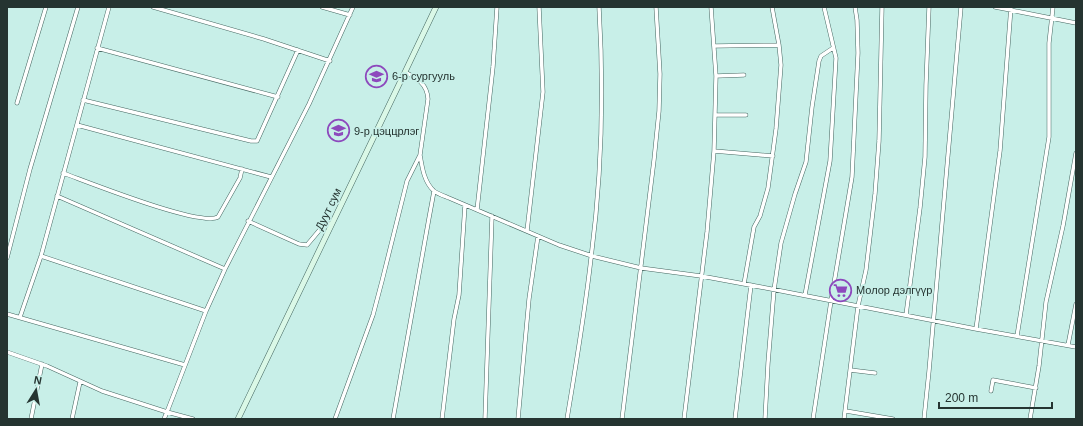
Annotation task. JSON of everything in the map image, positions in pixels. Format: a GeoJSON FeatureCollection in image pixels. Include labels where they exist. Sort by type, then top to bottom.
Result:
{"type":"FeatureCollection","features":[{"type":"Feature","properties":{"kind":"main road","name":"Дуут сум"},"geometry":{"type":"LineString","coordinates":[[238,419],[436,7]]}},
{"type":"Feature","properties":{"kind":"street"},"geometry":{"type":"LineString","coordinates":[[17,103],[46,7]]}},
{"type":"Feature","properties":{"kind":"street"},"geometry":{"type":"LineString","coordinates":[[7,258],[30,169],[78,7]]}},
{"type":"Feature","properties":{"kind":"street"},"geometry":{"type":"LineString","coordinates":[[20,317],[41,256],[109,7]]}},
{"type":"Feature","properties":{"kind":"street"},"geometry":{"type":"LineString","coordinates":[[153,7],[330,60]]}},
{"type":"Feature","properties":{"kind":"street"},"geometry":{"type":"LineString","coordinates":[[322,7],[350,15]]}},
{"type":"Feature","properties":{"kind":"street"},"geometry":{"type":"LineString","coordinates":[[164,419],[206,311],[225,269],[248,221],[309,104],[353,7]]}},
{"type":"Feature","properties":{"kind":"street"},"geometry":{"type":"LineString","coordinates":[[477,210],[493,67],[497,7]]}},
{"type":"Feature","properties":{"kind":"street"},"geometry":{"type":"LineString","coordinates":[[526,231],[543,92],[539,7]]}},
{"type":"Feature","properties":{"kind":"street"},"geometry":{"type":"LineString","coordinates":[[567,419],[580,346],[592,256],[598,192],[602,122],[602,58],[599,7]]}},
{"type":"Feature","properties":{"kind":"street"},"geometry":{"type":"LineString","coordinates":[[622,419],[659,111],[660,74],[656,7]]}},
{"type":"Feature","properties":{"kind":"street"},"geometry":{"type":"LineString","coordinates":[[684,419],[707,232],[714,151],[716,76],[711,7]]}},
{"type":"Feature","properties":{"kind":"street"},"geometry":{"type":"LineString","coordinates":[[744,284],[754,227],[760,216],[766,195],[773,156],[781,65],[772,7]]}},
{"type":"Feature","properties":{"kind":"street"},"geometry":{"type":"LineString","coordinates":[[805,295],[830,161],[835,86],[836,58],[824,7]]}},
{"type":"Feature","properties":{"kind":"street"},"geometry":{"type":"LineString","coordinates":[[813,419],[854,155],[858,53],[855,7]]}},
{"type":"Feature","properties":{"kind":"street"},"geometry":{"type":"LineString","coordinates":[[844,419],[858,306],[866,270],[875,194],[879,134],[882,7]]}},
{"type":"Feature","properties":{"kind":"street"},"geometry":{"type":"LineString","coordinates":[[906,315],[926,157],[926,84],[929,7]]}},
{"type":"Feature","properties":{"kind":"street"},"geometry":{"type":"LineString","coordinates":[[924,419],[929,378],[961,7]]}},
{"type":"Feature","properties":{"kind":"street"},"geometry":{"type":"LineString","coordinates":[[995,7],[1076,23]]}},
{"type":"Feature","properties":{"kind":"street"},"geometry":{"type":"LineString","coordinates":[[1017,336],[1049,137],[1049,43],[1053,7]]}},
{"type":"Feature","properties":{"kind":"street"},"geometry":{"type":"LineString","coordinates":[[976,329],[1000,151],[1010,9]]}},
{"type":"Feature","properties":{"kind":"street"},"geometry":{"type":"LineString","coordinates":[[714,46],[779,45]]}},
{"type":"Feature","properties":{"kind":"street"},"geometry":{"type":"LineString","coordinates":[[97,48],[278,97]]}},
{"type":"Feature","properties":{"kind":"street"},"geometry":{"type":"LineString","coordinates":[[766,419],[768,363],[774,290],[781,242],[794,194],[806,162],[819,61],[821,56],[833,48]]}},
{"type":"Feature","properties":{"kind":"street"},"geometry":{"type":"LineString","coordinates":[[83,100],[251,141],[257,141],[298,50]]}},
{"type":"Feature","properties":{"kind":"street"},"geometry":{"type":"LineString","coordinates":[[405,72],[422,83],[428,93],[420,155],[422,171],[434,191],[538,236],[592,256],[641,268],[701,276],[751,285],[933,321],[1076,347]]}},
{"type":"Feature","properties":{"kind":"street"},"geometry":{"type":"LineString","coordinates":[[716,76],[744,75]]}},
{"type":"Feature","properties":{"kind":"street"},"geometry":{"type":"LineString","coordinates":[[715,115],[746,115]]}},
{"type":"Feature","properties":{"kind":"street"},"geometry":{"type":"LineString","coordinates":[[77,125],[271,177]]}},
{"type":"Feature","properties":{"kind":"street"},"geometry":{"type":"LineString","coordinates":[[714,151],[773,156]]}},
{"type":"Feature","properties":{"kind":"street"},"geometry":{"type":"LineString","coordinates":[[1030,419],[1036,388],[1046,302],[1063,226],[1076,153]]}},
{"type":"Feature","properties":{"kind":"street"},"geometry":{"type":"LineString","coordinates":[[335,419],[373,314],[407,181],[420,155]]}},
{"type":"Feature","properties":{"kind":"street"},"geometry":{"type":"LineString","coordinates":[[63,173],[157,208],[213,219],[218,217],[240,178],[242,169]]}},
{"type":"Feature","properties":{"kind":"street"},"geometry":{"type":"LineString","coordinates":[[393,419],[434,191]]}},
{"type":"Feature","properties":{"kind":"street"},"geometry":{"type":"LineString","coordinates":[[57,196],[225,269]]}},
{"type":"Feature","properties":{"kind":"street"},"geometry":{"type":"LineString","coordinates":[[442,419],[454,319],[459,295],[465,205]]}},
{"type":"Feature","properties":{"kind":"street"},"geometry":{"type":"LineString","coordinates":[[485,419],[492,216]]}},
{"type":"Feature","properties":{"kind":"street"},"geometry":{"type":"LineString","coordinates":[[248,221],[303,245],[308,245],[323,226],[326,224],[332,224]]}},
{"type":"Feature","properties":{"kind":"street"},"geometry":{"type":"LineString","coordinates":[[518,419],[529,299],[538,236]]}},
{"type":"Feature","properties":{"kind":"street"},"geometry":{"type":"LineString","coordinates":[[41,256],[206,311]]}},
{"type":"Feature","properties":{"kind":"street"},"geometry":{"type":"LineString","coordinates":[[735,419],[751,285]]}},
{"type":"Feature","properties":{"kind":"street"},"geometry":{"type":"LineString","coordinates":[[1068,345],[1076,304]]}},
{"type":"Feature","properties":{"kind":"street"},"geometry":{"type":"LineString","coordinates":[[7,314],[185,365]]}},
{"type":"Feature","properties":{"kind":"street"},"geometry":{"type":"LineString","coordinates":[[7,352],[42,364],[102,391],[193,419]]}},
{"type":"Feature","properties":{"kind":"street"},"geometry":{"type":"LineString","coordinates":[[31,419],[42,364]]}},
{"type":"Feature","properties":{"kind":"street"},"geometry":{"type":"LineString","coordinates":[[850,370],[875,373]]}},
{"type":"Feature","properties":{"kind":"street"},"geometry":{"type":"LineString","coordinates":[[991,391],[993,380],[1036,388]]}},
{"type":"Feature","properties":{"kind":"street"},"geometry":{"type":"LineString","coordinates":[[72,419],[80,382]]}},
{"type":"Feature","properties":{"kind":"street"},"geometry":{"type":"LineString","coordinates":[[846,410],[893,419]]}},
{"type":"Feature","properties":{"kind":"place","name":"6-р сургууль"},"geometry":{"type":"Point","coordinates":[376,76]}},
{"type":"Feature","properties":{"kind":"place","name":"9-р цэццрлэг"},"geometry":{"type":"Point","coordinates":[339,131]}},
{"type":"Feature","properties":{"kind":"place","name":"Молор дэлгүүр"},"geometry":{"type":"Point","coordinates":[841,290]}}]}
